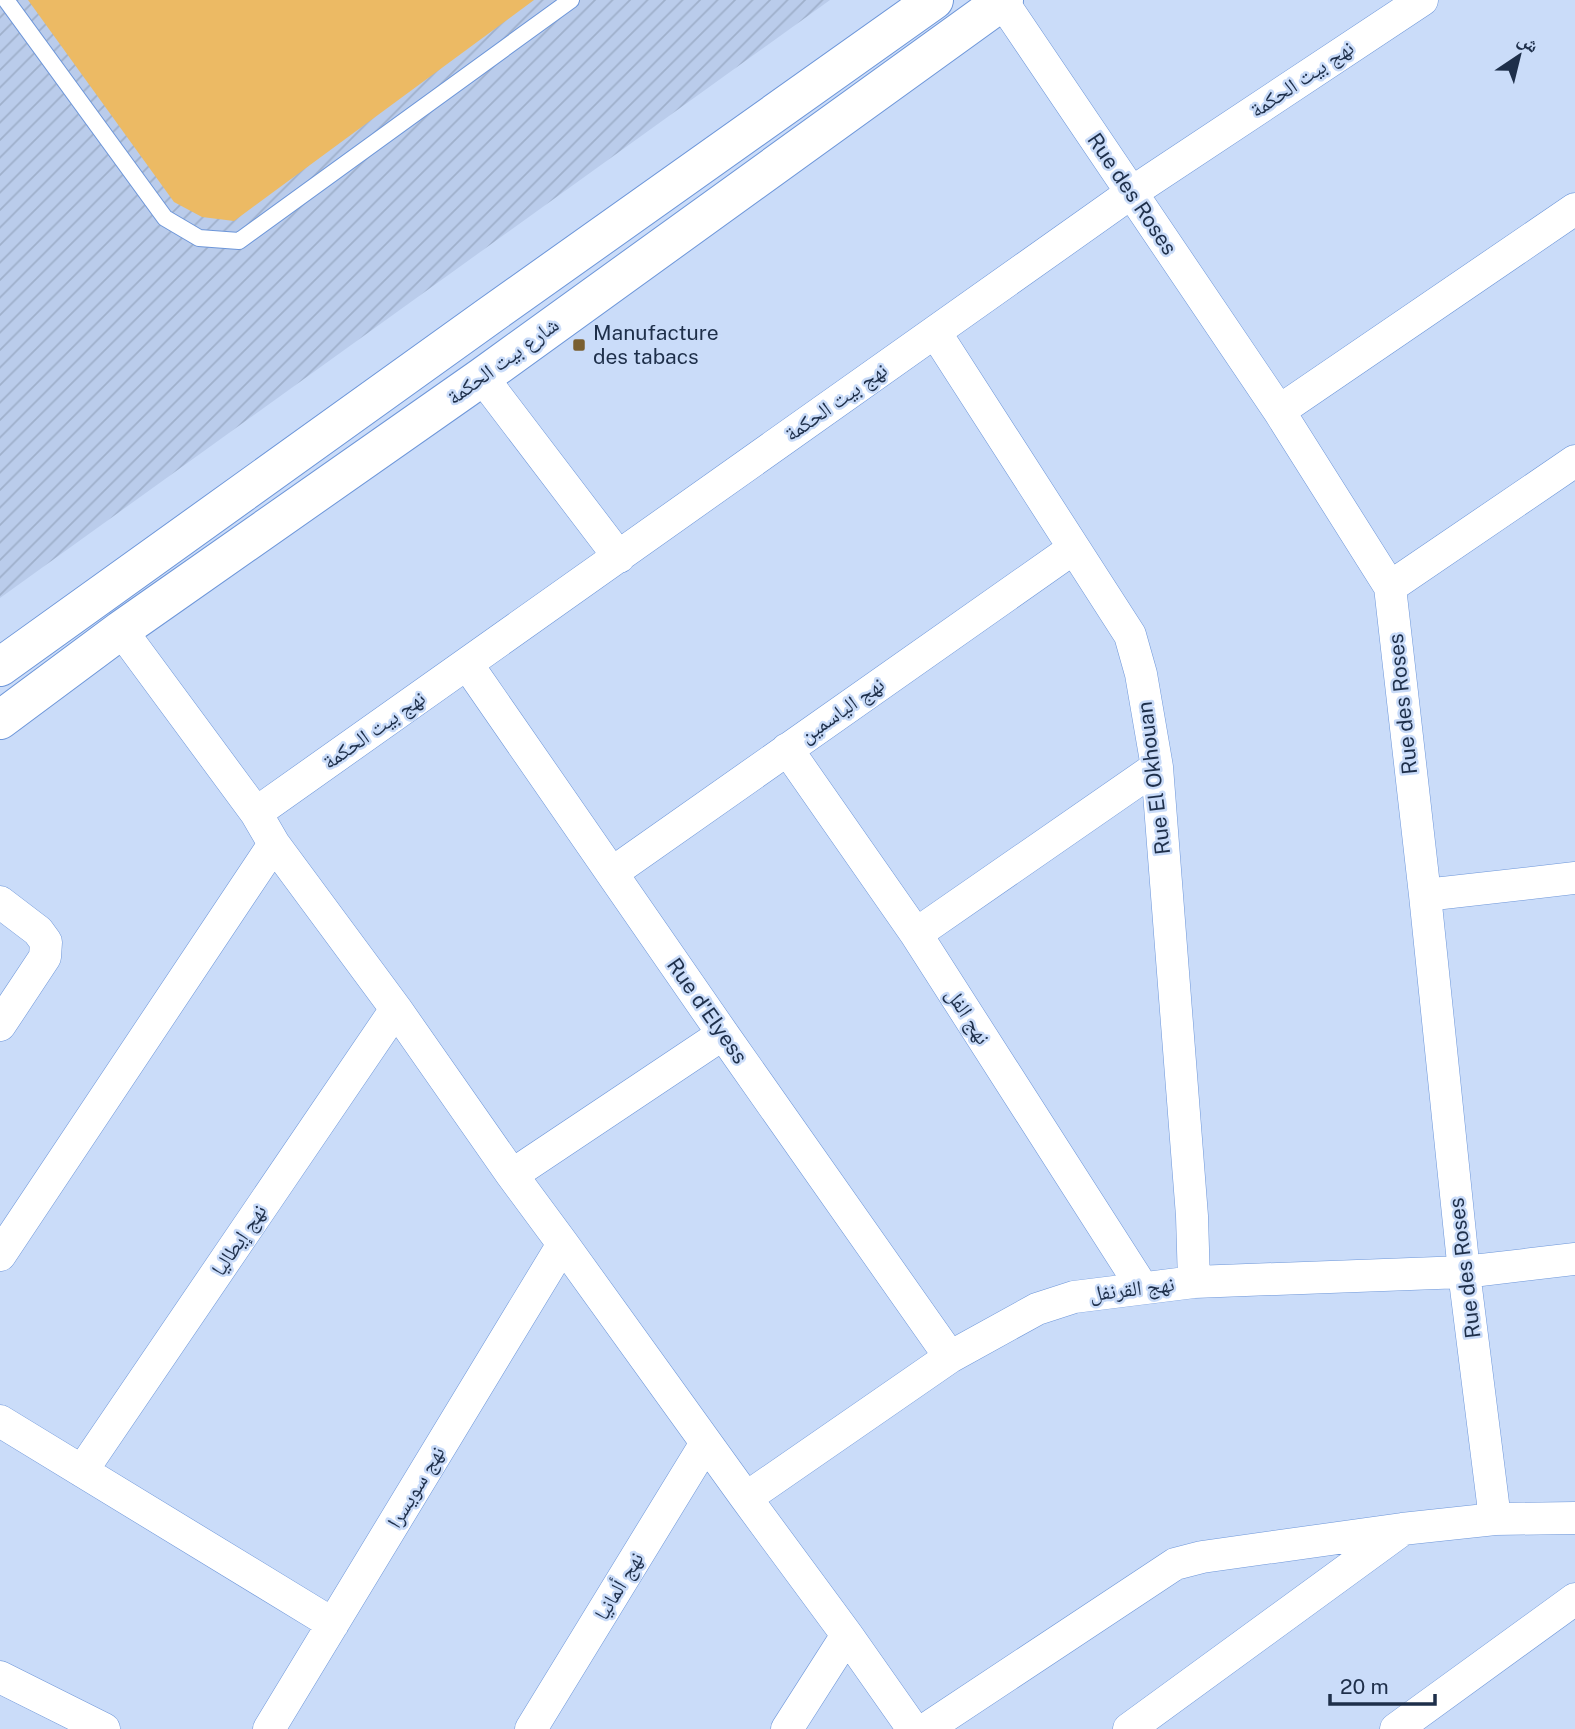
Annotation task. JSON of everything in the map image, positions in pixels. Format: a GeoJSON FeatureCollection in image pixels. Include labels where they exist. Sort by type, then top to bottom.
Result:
{"type":"FeatureCollection","features":[{"type":"Feature","properties":{"kind":"main road","name":"شارع بيت الحكمة"},"geometry":{"type":"LineString","coordinates":[[0,667],[934,0]]}},
{"type":"Feature","properties":{"kind":"main road","name":"شارع بيت الحكمة"},"geometry":{"type":"LineString","coordinates":[[0,720],[121,629],[482,377],[1003,1]]}},
{"type":"Feature","properties":{"kind":"street","name":"نهج بيت الحكمة"},"geometry":{"type":"LineString","coordinates":[[256,813],[1131,193],[1422,0]]}},
{"type":"Feature","properties":{"kind":"street","name":"Rue des Roses"},"geometry":{"type":"LineString","coordinates":[[1003,1],[1279,411],[1390,587],[1464,1272],[1495,1519]]}},
{"type":"Feature","properties":{"kind":"street"},"geometry":{"type":"LineString","coordinates":[[1279,411],[1575,209]]}},
{"type":"Feature","properties":{"kind":"street","name":"Rue El Okhouan"},"geometry":{"type":"LineString","coordinates":[[935,332],[1130,635],[1157,767],[1192,1216],[1194,1282]]}},
{"type":"Feature","properties":{"kind":"street"},"geometry":{"type":"LineString","coordinates":[[482,377],[619,557]]}},
{"type":"Feature","properties":{"kind":"street"},"geometry":{"type":"LineString","coordinates":[[1390,587],[1575,461]]}},
{"type":"Feature","properties":{"kind":"street","name":"نهج الياسمين"},"geometry":{"type":"LineString","coordinates":[[612,873],[1074,548]]}},
{"type":"Feature","properties":{"kind":"street"},"geometry":{"type":"LineString","coordinates":[[121,629],[256,813],[274,844],[396,1009],[512,1175],[914,1729]]}},
{"type":"Feature","properties":{"kind":"street","name":"Rue d'Elyess"},"geometry":{"type":"LineString","coordinates":[[467,664],[950,1357]]}},
{"type":"Feature","properties":{"kind":"street","name":"نهج الفل"},"geometry":{"type":"LineString","coordinates":[[787,749],[916,934],[1142,1287]]}},
{"type":"Feature","properties":{"kind":"street"},"geometry":{"type":"LineString","coordinates":[[916,934],[1157,767]]}},
{"type":"Feature","properties":{"kind":"street"},"geometry":{"type":"LineString","coordinates":[[0,1255],[274,844]]}},
{"type":"Feature","properties":{"kind":"street"},"geometry":{"type":"LineString","coordinates":[[1425,895],[1575,878]]}},
{"type":"Feature","properties":{"kind":"street"},"geometry":{"type":"LineString","coordinates":[[0,902],[38,931],[46,942],[46,957],[0,1025]]}},
{"type":"Feature","properties":{"kind":"street","name":"نهج إيطاليا"},"geometry":{"type":"LineString","coordinates":[[82,1471],[396,1009]]}},
{"type":"Feature","properties":{"kind":"street"},"geometry":{"type":"LineString","coordinates":[[512,1175],[723,1034]]}},
{"type":"Feature","properties":{"kind":"street","name":"نهج سويسرا"},"geometry":{"type":"LineString","coordinates":[[269,1729],[564,1244]]}},
{"type":"Feature","properties":{"kind":"street","name":"نهج القرنفل"},"geometry":{"type":"LineString","coordinates":[[746,1498],[950,1357],[1037,1309],[1073,1297],[1194,1282],[1464,1272],[1575,1259]]}},
{"type":"Feature","properties":{"kind":"street"},"geometry":{"type":"LineString","coordinates":[[0,1421],[332,1624]]}},
{"type":"Feature","properties":{"kind":"street","name":"نهج ألمانيا"},"geometry":{"type":"LineString","coordinates":[[531,1729],[706,1443]]}},
{"type":"Feature","properties":{"kind":"street"},"geometry":{"type":"LineString","coordinates":[[926,1729],[1175,1564],[1202,1557],[1402,1529],[1495,1519],[1575,1518]]}},
{"type":"Feature","properties":{"kind":"street"},"geometry":{"type":"LineString","coordinates":[[1129,1729],[1402,1529]]}},
{"type":"Feature","properties":{"kind":"street"},"geometry":{"type":"LineString","coordinates":[[1396,1729],[1575,1599]]}},
{"type":"Feature","properties":{"kind":"street"},"geometry":{"type":"LineString","coordinates":[[787,1729],[847,1635]]}},
{"type":"Feature","properties":{"kind":"street"},"geometry":{"type":"LineString","coordinates":[[0,1677],[103,1729]]}},
{"type":"Feature","properties":{"kind":"lane"},"geometry":{"type":"LineString","coordinates":[[6,0],[165,218],[199,238],[239,241],[570,0]]}},
{"type":"Feature","properties":{"kind":"shaded area"},"geometry":{"type":"Polygon","coordinates":[[[0,0],[830,0],[0,598],[0,0]]]}},
{"type":"Feature","properties":{"kind":"shaded area"},"geometry":{"type":"Polygon","coordinates":[[[28,0],[534,0],[234,221],[202,217],[174,202],[28,0]]]}},
{"type":"Feature","properties":{"kind":"place","name":"Manufacture des tabacs"},"geometry":{"type":"Point","coordinates":[579,345]}}]}
